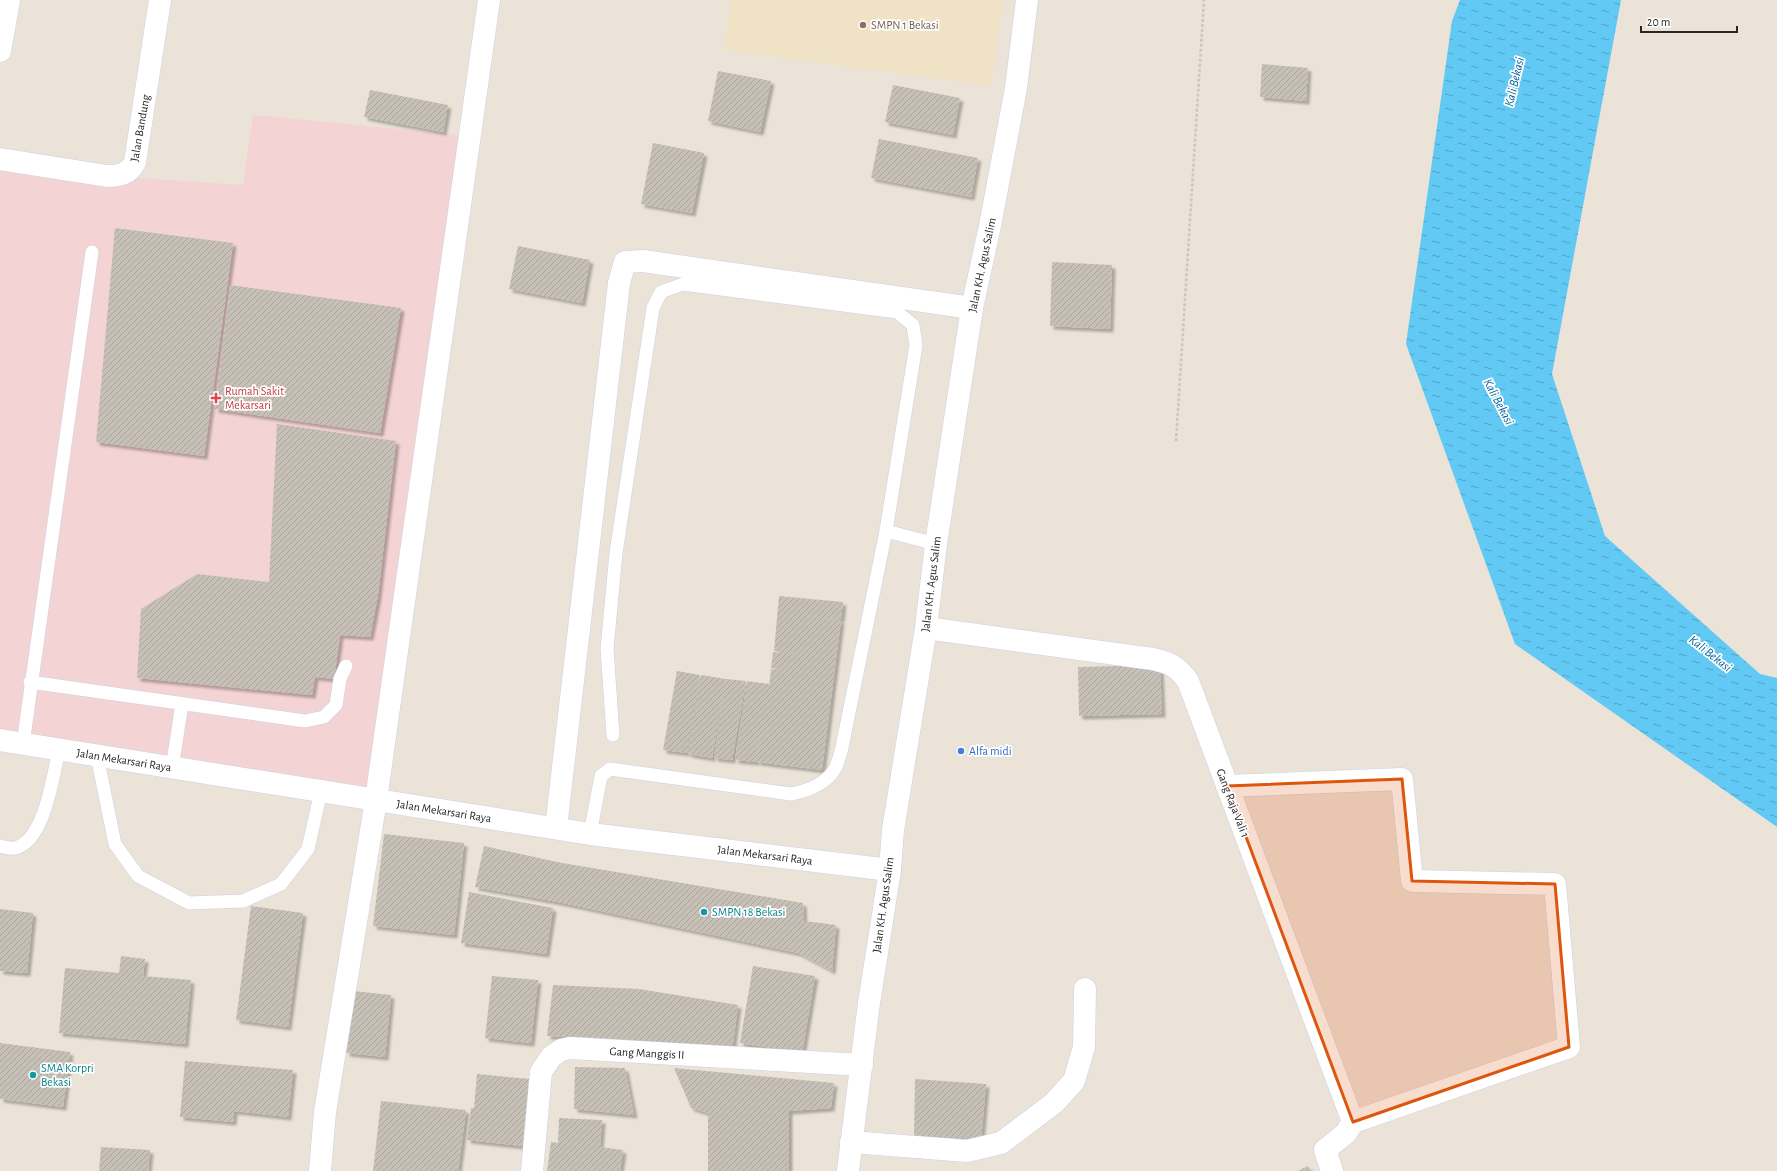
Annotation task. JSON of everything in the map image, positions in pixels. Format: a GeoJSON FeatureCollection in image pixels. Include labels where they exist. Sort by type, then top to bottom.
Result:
{"type":"FeatureCollection","features":[{"type":"Feature","properties":{"kind":"street"},"geometry":{"type":"LineString","coordinates":[[0,51],[9,0]]}},
{"type":"Feature","properties":{"kind":"street","name":"Jalan Bandung"},"geometry":{"type":"LineString","coordinates":[[0,159],[107,176],[119,176],[131,170],[135,162],[160,0]]}},
{"type":"Feature","properties":{"kind":"street"},"geometry":{"type":"LineString","coordinates":[[320,1171],[325,1112],[376,800],[489,0]]}},
{"type":"Feature","properties":{"kind":"street","name":"Jalan KH. Agus Salim"},"geometry":{"type":"LineString","coordinates":[[848,1171],[869,1003],[890,870],[893,830],[926,628],[936,544],[972,308],[990,226],[1016,88],[1027,0]]}},
{"type":"Feature","properties":{"kind":"street"},"geometry":{"type":"LineString","coordinates":[[556,828],[619,283],[625,262],[642,260],[972,308]]}},
{"type":"Feature","properties":{"kind":"street","name":"Gang Raja Vali 1"},"geometry":{"type":"LineString","coordinates":[[926,628],[1152,659],[1168,662],[1180,670],[1188,681],[1353,1122]]}},
{"type":"Feature","properties":{"kind":"street","name":"Jalan Mekarsari Raya"},"geometry":{"type":"LineString","coordinates":[[0,740],[590,834],[890,870]]}},
{"type":"Feature","properties":{"kind":"street"},"geometry":{"type":"LineString","coordinates":[[1227,786],[1402,778],[1412,881],[1555,884],[1568,1047],[1353,1122],[1346,1133],[1325,1150],[1332,1171]]}},
{"type":"Feature","properties":{"kind":"street"},"geometry":{"type":"LineString","coordinates":[[851,1142],[967,1151],[1001,1143],[1054,1103],[1074,1081],[1084,1047],[1084,989]]}},
{"type":"Feature","properties":{"kind":"street","name":"Gang Manggis II"},"geometry":{"type":"LineString","coordinates":[[532,1171],[541,1072],[551,1057],[561,1050],[570,1048],[862,1065]]}},
{"type":"Feature","properties":{"kind":"lane"},"geometry":{"type":"LineString","coordinates":[[22,744],[92,252]]}},
{"type":"Feature","properties":{"kind":"lane"},"geometry":{"type":"LineString","coordinates":[[590,834],[600,776],[610,769],[791,794],[807,791],[823,781],[836,768],[841,752],[886,531],[916,345],[913,325],[897,312],[683,284],[661,292],[653,308],[616,552],[607,649],[613,735]]}},
{"type":"Feature","properties":{"kind":"lane"},"geometry":{"type":"LineString","coordinates":[[886,531],[936,544]]}},
{"type":"Feature","properties":{"kind":"lane"},"geometry":{"type":"LineString","coordinates":[[30,682],[305,721],[324,717],[336,705],[340,679],[346,666]]}},
{"type":"Feature","properties":{"kind":"lane"},"geometry":{"type":"LineString","coordinates":[[172,768],[182,704]]}},
{"type":"Feature","properties":{"kind":"lane"},"geometry":{"type":"LineString","coordinates":[[0,846],[15,849],[28,842],[42,820],[59,750]]}},
{"type":"Feature","properties":{"kind":"lane"},"geometry":{"type":"LineString","coordinates":[[97,756],[115,844],[138,876],[189,903],[243,901],[281,884],[308,849],[321,791]]}},
{"type":"Feature","properties":{"kind":"path"},"geometry":{"type":"LineString","coordinates":[[1176,440],[1204,0]]}},
{"type":"Feature","properties":{"kind":"highlighted area"},"geometry":{"type":"Polygon","coordinates":[[[1402,779],[1412,881],[1555,884],[1569,1047],[1353,1122],[1227,786],[1402,779]]]}},
{"type":"Feature","properties":{"kind":"shaded area","name":"SMPN 1 Bekasi"},"geometry":{"type":"Polygon","coordinates":[[[731,0],[1003,0],[991,86],[724,50],[731,0]]]}},
{"type":"Feature","properties":{"kind":"shaded area","name":"Rumah Sakit Mekarsari"},"geometry":{"type":"Polygon","coordinates":[[[253,115],[470,136],[376,800],[0,741],[0,159],[107,176],[243,185],[253,115]]]}},
{"type":"Feature","properties":{"kind":"water","name":"Kali Bekasi"},"geometry":{"type":"Polygon","coordinates":[[[1460,0],[1621,0],[1552,374],[1605,536],[1760,674],[1777,678],[1777,827],[1515,644],[1406,344],[1452,21],[1460,0]]]}},
{"type":"Feature","properties":{"kind":"building"},"geometry":{"type":"Polygon","coordinates":[[[1262,64],[1308,68],[1306,101],[1260,97],[1262,64]]]}},
{"type":"Feature","properties":{"kind":"building"},"geometry":{"type":"Polygon","coordinates":[[[718,71],[771,81],[760,132],[708,121],[718,71]]]}},
{"type":"Feature","properties":{"kind":"building"},"geometry":{"type":"Polygon","coordinates":[[[893,85],[960,98],[953,135],[885,122],[893,85]]]}},
{"type":"Feature","properties":{"kind":"building"},"geometry":{"type":"Polygon","coordinates":[[[370,90],[448,105],[443,132],[364,117],[370,90]]]}},
{"type":"Feature","properties":{"kind":"building"},"geometry":{"type":"Polygon","coordinates":[[[879,139],[978,158],[971,197],[871,178],[879,139]]]}},
{"type":"Feature","properties":{"kind":"building"},"geometry":{"type":"Polygon","coordinates":[[[653,143],[704,153],[692,213],[641,204],[653,143]]]}},
{"type":"Feature","properties":{"kind":"building"},"geometry":{"type":"Polygon","coordinates":[[[115,228],[233,243],[204,456],[96,442],[115,228]]]}},
{"type":"Feature","properties":{"kind":"building"},"geometry":{"type":"Polygon","coordinates":[[[518,246],[590,260],[582,303],[509,289],[518,246]]]}},
{"type":"Feature","properties":{"kind":"building"},"geometry":{"type":"Polygon","coordinates":[[[1052,262],[1112,265],[1110,329],[1050,326],[1052,262]]]}},
{"type":"Feature","properties":{"kind":"building"},"geometry":{"type":"Polygon","coordinates":[[[230,285],[401,308],[380,433],[215,409],[230,285]]]}},
{"type":"Feature","properties":{"kind":"building"},"geometry":{"type":"Polygon","coordinates":[[[277,424],[396,441],[378,595],[370,637],[340,635],[334,679],[315,677],[312,695],[137,678],[141,609],[197,574],[269,582],[277,424]]]}},
{"type":"Feature","properties":{"kind":"building"},"geometry":{"type":"Polygon","coordinates":[[[779,596],[843,602],[841,619],[807,617],[841,620],[822,770],[757,762],[761,730],[756,762],[735,760],[747,681],[769,684],[769,687],[771,669],[792,671],[771,668],[773,652],[807,655],[774,651],[779,596]]]}},
{"type":"Feature","properties":{"kind":"building"},"geometry":{"type":"Polygon","coordinates":[[[1160,665],[1162,714],[1079,716],[1078,667],[1160,665]]]}},
{"type":"Feature","properties":{"kind":"building"},"geometry":{"type":"Polygon","coordinates":[[[677,671],[700,675],[687,753],[663,750],[677,671]]]}},
{"type":"Feature","properties":{"kind":"building"},"geometry":{"type":"Polygon","coordinates":[[[701,675],[726,679],[712,758],[688,754],[701,675]]]}},
{"type":"Feature","properties":{"kind":"building"},"geometry":{"type":"Polygon","coordinates":[[[726,679],[746,681],[732,760],[714,758],[726,679]]]}},
{"type":"Feature","properties":{"kind":"building"},"geometry":{"type":"Polygon","coordinates":[[[384,834],[464,843],[454,935],[373,926],[384,834]]]}},
{"type":"Feature","properties":{"kind":"building","name":"SMPN 18 Bekasi"},"geometry":{"type":"Polygon","coordinates":[[[484,846],[562,863],[803,903],[804,921],[836,925],[832,971],[798,953],[563,903],[475,887],[484,846]]]}},
{"type":"Feature","properties":{"kind":"building"},"geometry":{"type":"Polygon","coordinates":[[[469,892],[553,908],[546,954],[461,943],[469,892]]]}},
{"type":"Feature","properties":{"kind":"building"},"geometry":{"type":"Polygon","coordinates":[[[251,906],[303,913],[288,1027],[236,1020],[251,906]]]}},
{"type":"Feature","properties":{"kind":"building"},"geometry":{"type":"Polygon","coordinates":[[[0,909],[33,913],[27,973],[0,971],[0,909]]]}},
{"type":"Feature","properties":{"kind":"building"},"geometry":{"type":"Polygon","coordinates":[[[121,956],[145,959],[143,976],[191,980],[185,1044],[59,1033],[65,968],[119,973],[121,956]]]}},
{"type":"Feature","properties":{"kind":"building"},"geometry":{"type":"Polygon","coordinates":[[[753,966],[815,976],[802,1053],[740,1043],[753,966]]]}},
{"type":"Feature","properties":{"kind":"building"},"geometry":{"type":"Polygon","coordinates":[[[492,976],[538,980],[531,1043],[485,1038],[492,976]]]}},
{"type":"Feature","properties":{"kind":"building"},"geometry":{"type":"Polygon","coordinates":[[[553,985],[639,989],[738,1005],[732,1051],[634,1040],[547,1036],[553,985]]]}},
{"type":"Feature","properties":{"kind":"building"},"geometry":{"type":"Polygon","coordinates":[[[353,991],[391,995],[385,1057],[346,1053],[353,991]]]}},
{"type":"Feature","properties":{"kind":"building","name":"SMA Korpri Bekasi"},"geometry":{"type":"Polygon","coordinates":[[[0,1043],[70,1052],[63,1107],[0,1099],[0,1043]]]}},
{"type":"Feature","properties":{"kind":"building"},"geometry":{"type":"Polygon","coordinates":[[[185,1061],[293,1070],[288,1117],[234,1111],[233,1122],[180,1117],[185,1061]]]}},
{"type":"Feature","properties":{"kind":"building"},"geometry":{"type":"Polygon","coordinates":[[[575,1067],[625,1068],[634,1115],[574,1109],[575,1067]]]}},
{"type":"Feature","properties":{"kind":"building"},"geometry":{"type":"Polygon","coordinates":[[[674,1068],[834,1083],[831,1108],[789,1111],[789,1171],[708,1171],[708,1113],[691,1108],[674,1068]]]}},
{"type":"Feature","properties":{"kind":"building"},"geometry":{"type":"Polygon","coordinates":[[[477,1074],[530,1079],[522,1146],[467,1140],[471,1108],[474,1108],[477,1074]]]}},
{"type":"Feature","properties":{"kind":"building"},"geometry":{"type":"Polygon","coordinates":[[[915,1079],[986,1084],[981,1140],[914,1136],[915,1079]]]}},
{"type":"Feature","properties":{"kind":"building"},"geometry":{"type":"Polygon","coordinates":[[[381,1101],[466,1110],[458,1171],[373,1171],[381,1101]]]}},
{"type":"Feature","properties":{"kind":"building"},"geometry":{"type":"Polygon","coordinates":[[[559,1118],[602,1120],[600,1147],[623,1150],[620,1171],[547,1171],[551,1142],[558,1143],[559,1118]]]}},
{"type":"Feature","properties":{"kind":"building"},"geometry":{"type":"Polygon","coordinates":[[[101,1147],[150,1150],[148,1171],[99,1171],[101,1147]]]}},
{"type":"Feature","properties":{"kind":"building"},"geometry":{"type":"Polygon","coordinates":[[[1308,1166],[1311,1171],[1298,1171],[1308,1166]]]}},
{"type":"Feature","properties":{"kind":"place","name":"SMPN 1 Bekasi"},"geometry":{"type":"Point","coordinates":[863,25]}},
{"type":"Feature","properties":{"kind":"place","name":"Rumah Sakit Mekarsari"},"geometry":{"type":"Point","coordinates":[216,398]}},
{"type":"Feature","properties":{"kind":"place","name":"Alfa midi"},"geometry":{"type":"Point","coordinates":[961,751]}},
{"type":"Feature","properties":{"kind":"place","name":"SMPN 18 Bekasi"},"geometry":{"type":"Point","coordinates":[704,912]}},
{"type":"Feature","properties":{"kind":"place","name":"SMA Korpri Bekasi"},"geometry":{"type":"Point","coordinates":[33,1075]}}]}
